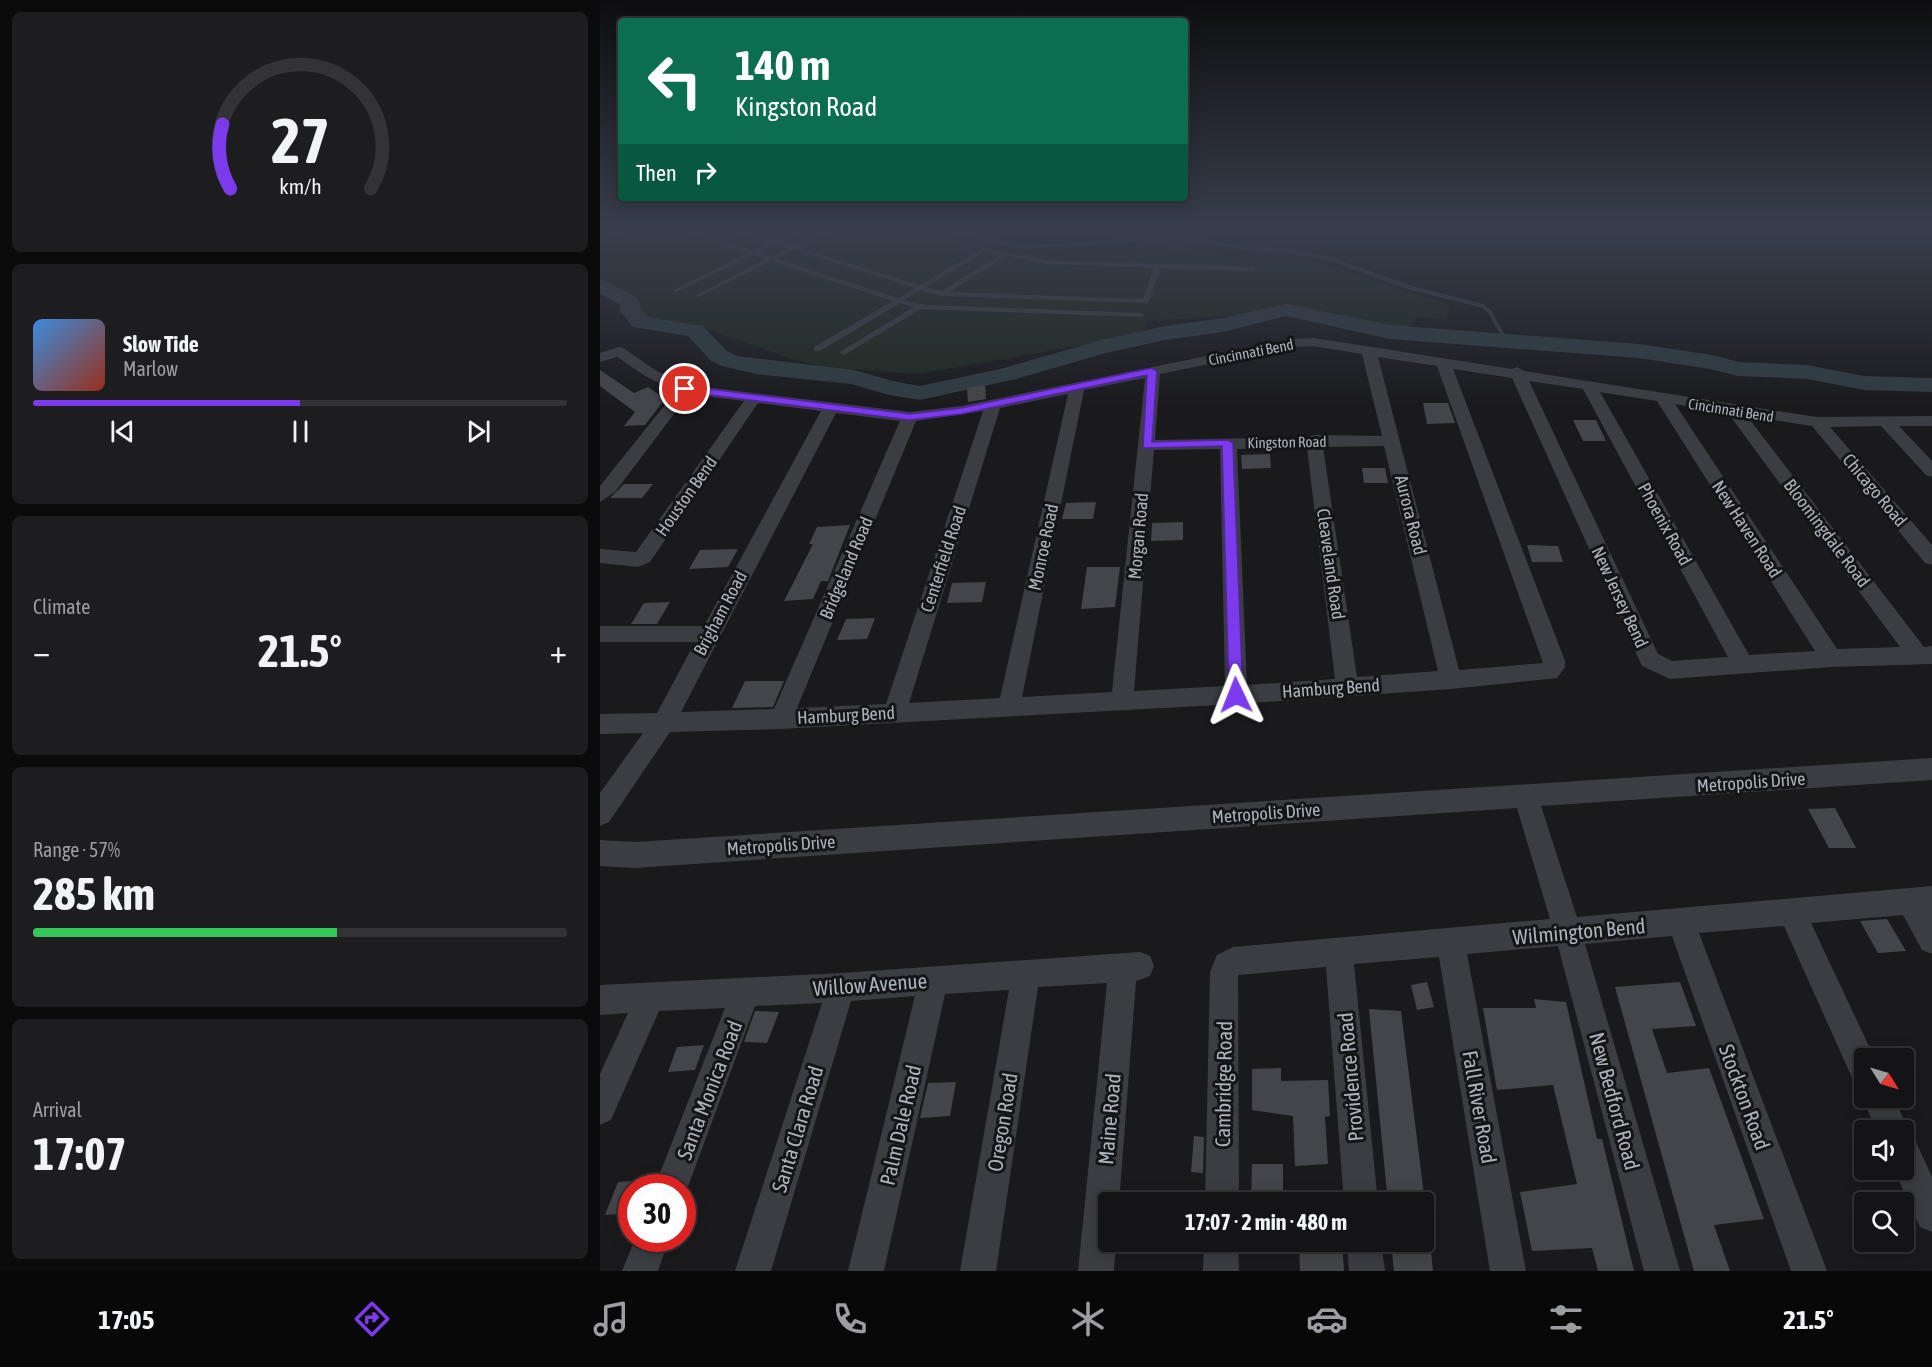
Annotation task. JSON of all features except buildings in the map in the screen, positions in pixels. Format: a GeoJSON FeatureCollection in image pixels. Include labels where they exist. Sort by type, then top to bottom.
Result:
{"type":"FeatureCollection","features":[{"type":"Feature","properties":{"kind":"street","name":"Cincinnati Bend"},"geometry":{"type":"LineString","coordinates":[[600,358],[618,351],[650,373],[685,389],[910,417],[993,404],[1302,342],[1517,372],[1664,400],[1817,422],[1932,421]]}},
{"type":"Feature","properties":{"kind":"street","name":"Aurora Road"},"geometry":{"type":"LineString","coordinates":[[1370,351],[1452,680]]}},
{"type":"Feature","properties":{"kind":"street","name":"Hamburg Bend"},"geometry":{"type":"LineString","coordinates":[[600,724],[781,719],[1236,695],[1549,672],[1552,670],[1554,661],[1443,361]]}},
{"type":"Feature","properties":{"kind":"street","name":"Morgan Road"},"geometry":{"type":"LineString","coordinates":[[1122,700],[1152,371]]}},
{"type":"Feature","properties":{"kind":"street","name":"New Jersey Bend"},"geometry":{"type":"LineString","coordinates":[[1517,372],[1650,660],[1670,670],[1742,663],[1925,655]]}},
{"type":"Feature","properties":{"kind":"street","name":"Phoenix Road"},"geometry":{"type":"LineString","coordinates":[[1589,386],[1742,663]]}},
{"type":"Feature","properties":{"kind":"street","name":"Monroe Road"},"geometry":{"type":"LineString","coordinates":[[1009,707],[1077,387]]}},
{"type":"Feature","properties":{"kind":"street"},"geometry":{"type":"LineString","coordinates":[[600,496],[609,488],[685,389]]}},
{"type":"Feature","properties":{"kind":"street","name":"Houston Bend"},"geometry":{"type":"LineString","coordinates":[[600,556],[638,560],[644,556],[753,399]]}},
{"type":"Feature","properties":{"kind":"street","name":"New Haven Road"},"geometry":{"type":"LineString","coordinates":[[1664,400],[1830,658]]}},
{"type":"Feature","properties":{"kind":"street","name":"Centerfield Road"},"geometry":{"type":"LineString","coordinates":[[894,713],[993,404]]}},
{"type":"Feature","properties":{"kind":"street","name":"Brigham Road"},"geometry":{"type":"LineString","coordinates":[[600,814],[663,723],[708,634],[831,407]]}},
{"type":"Feature","properties":{"kind":"street","name":"Bloomingdale Road"},"geometry":{"type":"LineString","coordinates":[[1735,411],[1925,655]]}},
{"type":"Feature","properties":{"kind":"street","name":"Bridgeland Road"},"geometry":{"type":"LineString","coordinates":[[781,719],[910,417]]}},
{"type":"Feature","properties":{"kind":"street"},"geometry":{"type":"LineString","coordinates":[[1885,421],[1932,471]]}},
{"type":"Feature","properties":{"kind":"street","name":"Chicago Road"},"geometry":{"type":"LineString","coordinates":[[1817,422],[1932,558]]}},
{"type":"Feature","properties":{"kind":"street","name":"Cleaveland Road"},"geometry":{"type":"LineString","coordinates":[[1314,441],[1347,687]]}},
{"type":"Feature","properties":{"kind":"street","name":"Kingston Road"},"geometry":{"type":"LineString","coordinates":[[1147,445],[1392,441]]}},
{"type":"Feature","properties":{"kind":"street"},"geometry":{"type":"LineString","coordinates":[[1228,443],[1236,695]]}},
{"type":"Feature","properties":{"kind":"street"},"geometry":{"type":"LineString","coordinates":[[600,634],[708,634]]}},
{"type":"Feature","properties":{"kind":"street","name":"Metropolis Drive"},"geometry":{"type":"LineString","coordinates":[[600,853],[635,855],[1932,769]]}},
{"type":"Feature","properties":{"kind":"street","name":"New Bedford Road"},"geometry":{"type":"LineString","coordinates":[[1526,797],[1568,932],[1662,1271]]}},
{"type":"Feature","properties":{"kind":"street"},"geometry":{"type":"LineString","coordinates":[[1921,900],[1932,940]]}},
{"type":"Feature","properties":{"kind":"street","name":"Wilmington Bend"},"geometry":{"type":"LineString","coordinates":[[1227,965],[1233,962],[1339,952],[1921,900]]}},
{"type":"Feature","properties":{"kind":"street"},"geometry":{"type":"LineString","coordinates":[[1792,912],[1854,1048]]}},
{"type":"Feature","properties":{"kind":"street","name":"Stockton Road"},"geometry":{"type":"LineString","coordinates":[[1681,922],[1809,1271]]}},
{"type":"Feature","properties":{"kind":"street","name":"Fall River Road"},"geometry":{"type":"LineString","coordinates":[[1451,942],[1508,1271]]}},
{"type":"Feature","properties":{"kind":"street","name":"Providence Road"},"geometry":{"type":"LineString","coordinates":[[1339,952],[1360,1192]]}},
{"type":"Feature","properties":{"kind":"street","name":"Cambridge Road"},"geometry":{"type":"LineString","coordinates":[[1222,1192],[1224,972],[1227,965]]}},
{"type":"Feature","properties":{"kind":"street","name":"Willow Avenue"},"geometry":{"type":"LineString","coordinates":[[600,1000],[841,987],[1131,966]]}},
{"type":"Feature","properties":{"kind":"street","name":"Maine Road"},"geometry":{"type":"LineString","coordinates":[[1096,1271],[1131,966]]}},
{"type":"Feature","properties":{"kind":"street","name":"Oregon Road"},"geometry":{"type":"LineString","coordinates":[[978,1271],[1026,973]]}},
{"type":"Feature","properties":{"kind":"street","name":"Palm Dale Road"},"geometry":{"type":"LineString","coordinates":[[866,1271],[934,979]]}},
{"type":"Feature","properties":{"kind":"street","name":"Santa Clara Road"},"geometry":{"type":"LineString","coordinates":[[753,1271],[841,987]]}},
{"type":"Feature","properties":{"kind":"street","name":"Santa Monica Road"},"geometry":{"type":"LineString","coordinates":[[677,1174],[746,992]]}},
{"type":"Feature","properties":{"kind":"street"},"geometry":{"type":"LineString","coordinates":[[600,1109],[650,998]]}},
{"type":"Feature","properties":{"kind":"street"},"geometry":{"type":"LineString","coordinates":[[1914,1176],[1932,1215]]}},
{"type":"Feature","properties":{"kind":"street"},"geometry":{"type":"LineString","coordinates":[[640,1271],[647,1252]]}},
{"type":"Feature","properties":{"kind":"street"},"geometry":{"type":"LineString","coordinates":[[1221,1252],[1221,1271]]}},
{"type":"Feature","properties":{"kind":"street"},"geometry":{"type":"LineString","coordinates":[[1365,1252],[1367,1271]]}},
{"type":"Feature","properties":{"kind":"lane"},"geometry":{"type":"LineString","coordinates":[[675,291],[681,288]]}},
{"type":"Feature","properties":{"kind":"lane"},"geometry":{"type":"LineString","coordinates":[[697,296],[712,288]]}},
{"type":"Feature","properties":{"kind":"lane"},"geometry":{"type":"LineString","coordinates":[[863,288],[920,307],[1142,315]]}},
{"type":"Feature","properties":{"kind":"lane"},"geometry":{"type":"LineString","coordinates":[[817,349],[918,288]]}},
{"type":"Feature","properties":{"kind":"lane"},"geometry":{"type":"LineString","coordinates":[[920,288],[942,294],[1146,301],[1150,288]]}},
{"type":"Feature","properties":{"kind":"lane"},"geometry":{"type":"LineString","coordinates":[[844,353],[951,288]]}},
{"type":"Feature","properties":{"kind":"shaded area"},"geometry":{"type":"Polygon","coordinates":[[[607,288],[1398,288],[1450,305],[1446,319],[1416,317],[1409,329],[1328,319],[1291,306],[1275,306],[1241,315],[1147,321],[1144,334],[919,374],[828,368],[794,360],[693,324],[661,319],[649,325],[636,317],[630,302],[607,288]]]}},
{"type":"Feature","properties":{"kind":"waterway"},"geometry":{"type":"LineString","coordinates":[[607,288],[630,302],[631,311],[641,322],[695,331],[719,356],[730,361],[756,367],[854,377],[889,388],[920,393],[1008,374],[1101,347],[1165,333],[1223,325],[1286,310],[1390,332],[1639,351],[1712,362],[1738,369],[1807,372],[1864,383],[1932,385]]}},
{"type":"Feature","properties":{"kind":"waterway"},"geometry":{"type":"LineString","coordinates":[[1412,288],[1483,306],[1490,312],[1506,341]]}},
{"type":"Feature","properties":{"kind":"route"},"geometry":{"type":"LineString","coordinates":[[685,389],[910,417],[961,411],[1152,371],[1147,445],[1228,443],[1236,695]]}}]}
